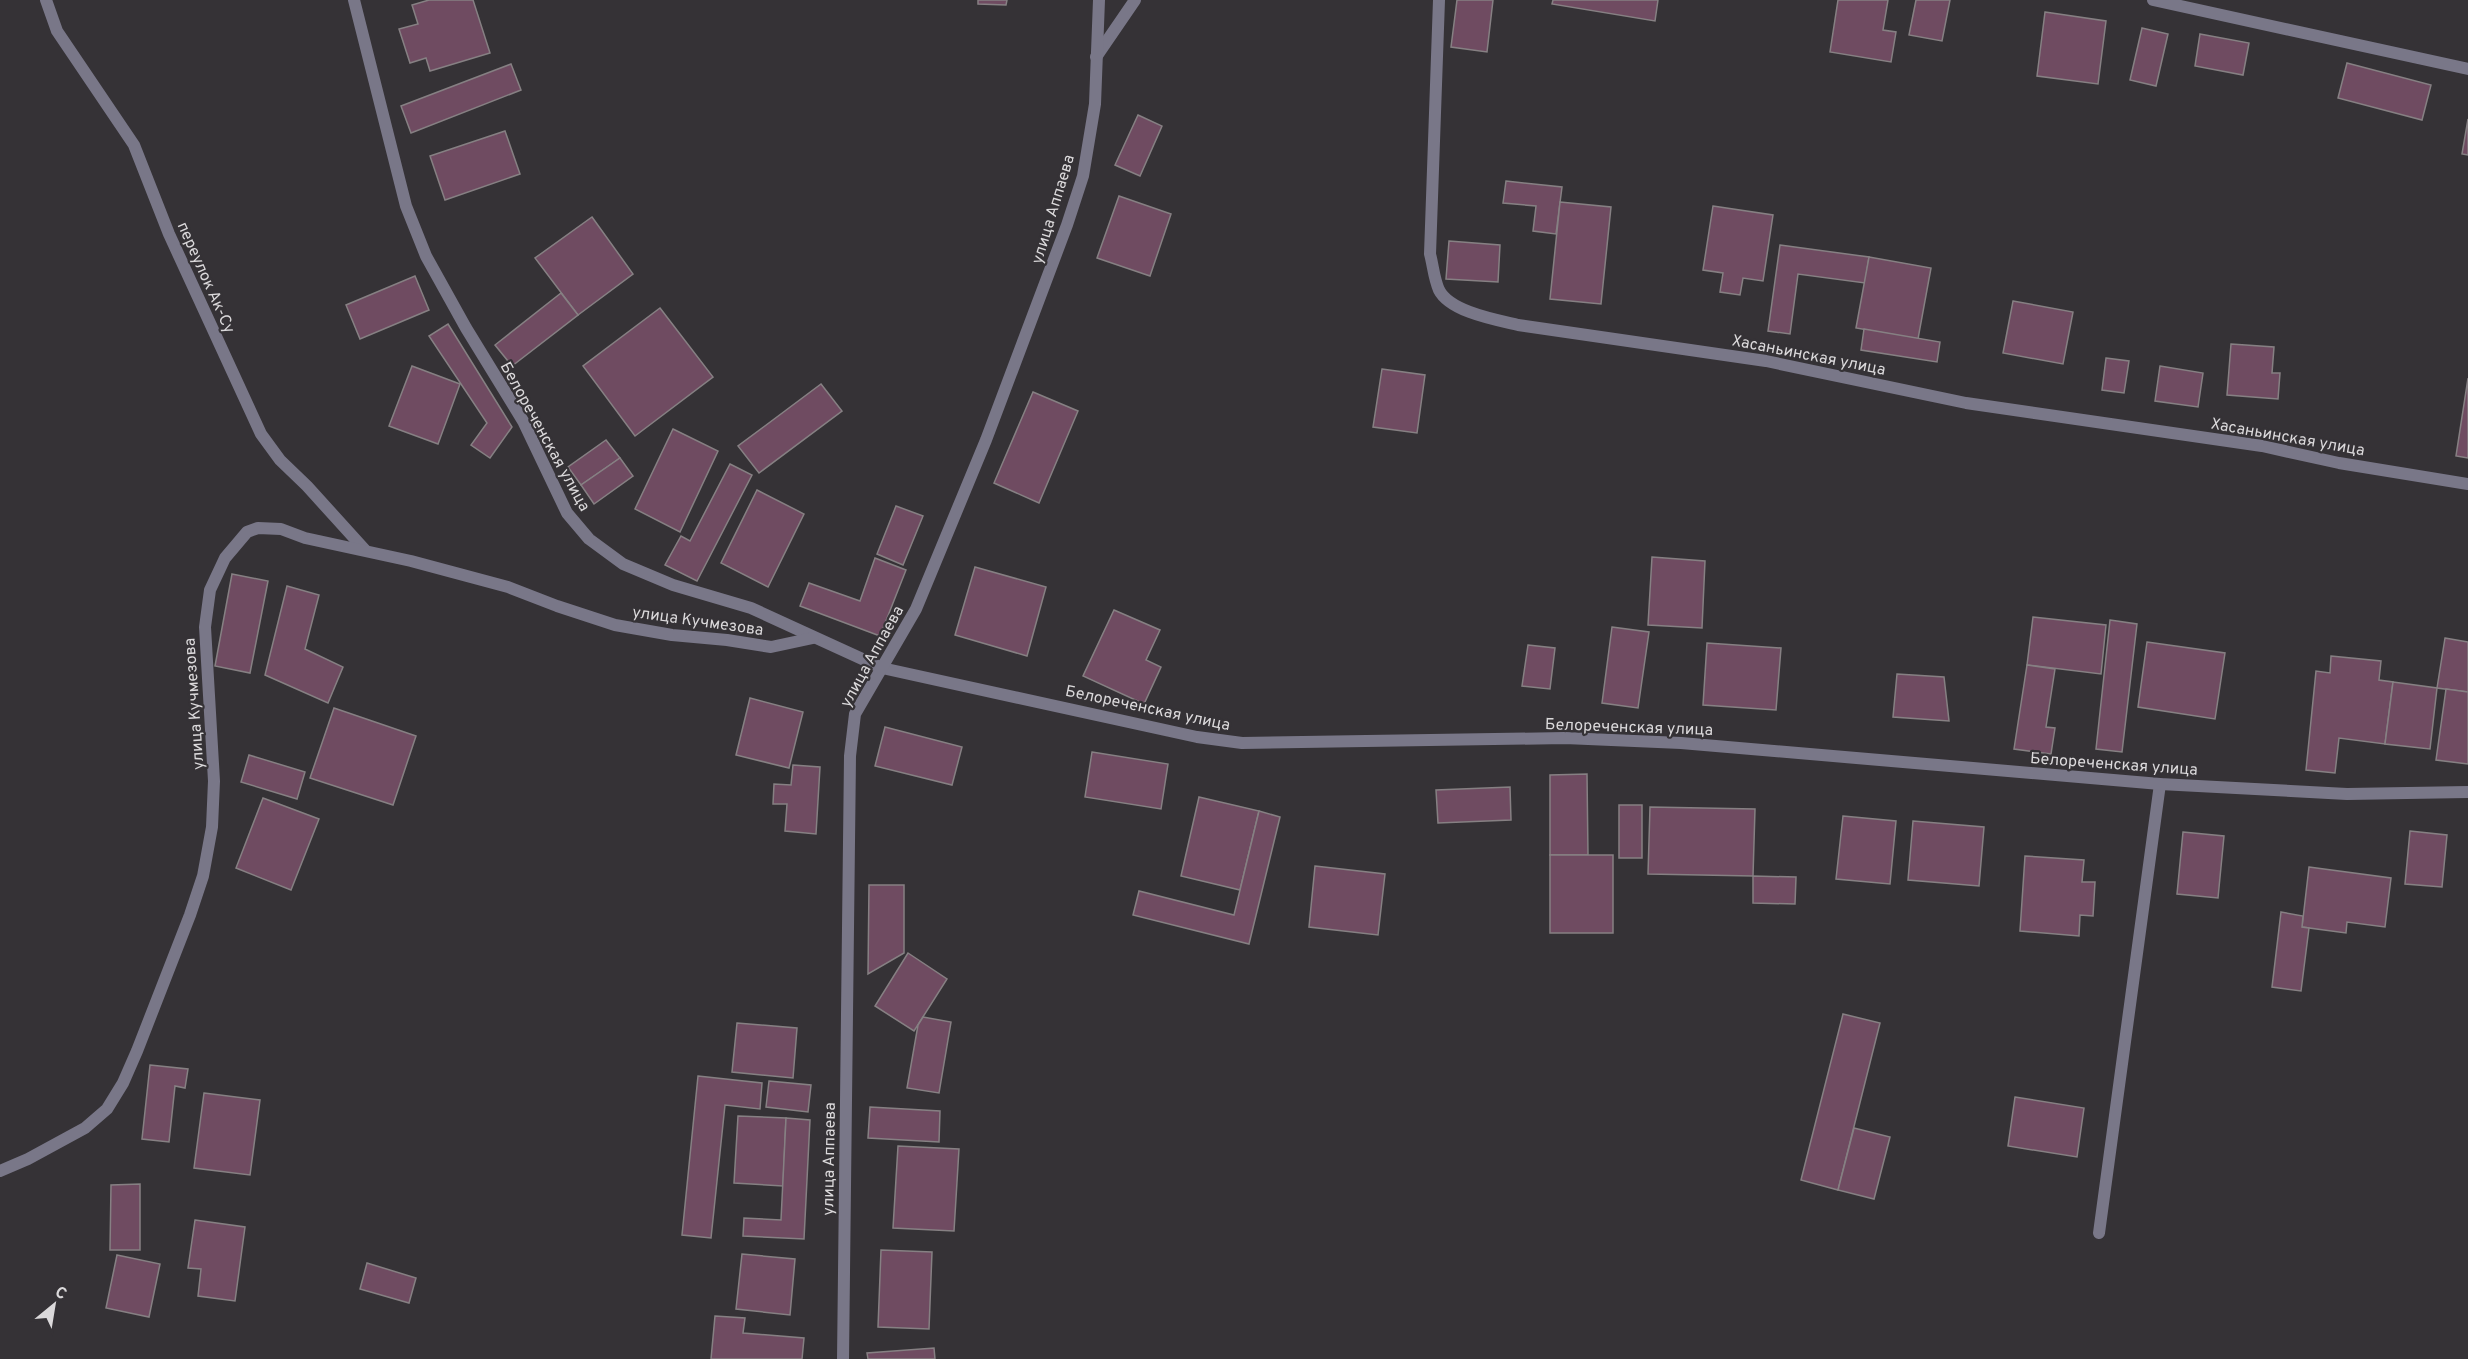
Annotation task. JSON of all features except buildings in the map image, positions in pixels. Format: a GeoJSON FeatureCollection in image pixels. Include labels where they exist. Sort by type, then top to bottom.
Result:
{"type":"FeatureCollection","features":[{"type":"Feature","properties":{"kind":"street","name":"переулок Ак-Су"},"geometry":{"type":"LineString","coordinates":[[46,0],[57,31],[134,145],[169,234],[261,434],[280,460],[308,486],[365,550]]}},
{"type":"Feature","properties":{"kind":"street","name":"Белореченская улица"},"geometry":{"type":"LineString","coordinates":[[354,0],[406,206],[426,256],[466,328],[523,421],[567,513],[589,539],[623,564],[673,585],[751,608],[882,668],[1197,737],[1242,743],[1565,738],[1681,743],[2160,784],[2347,794],[2468,792]]}},
{"type":"Feature","properties":{"kind":"street","name":"улица Аппаева"},"geometry":{"type":"LineString","coordinates":[[843,1359],[850,756],[855,714],[916,609],[986,440],[1067,225],[1083,176],[1095,104],[1099,0]]}},
{"type":"Feature","properties":{"kind":"street"},"geometry":{"type":"LineString","coordinates":[[1096,57],[1135,0]]}},
{"type":"Feature","properties":{"kind":"street","name":"Хасаньинская улица"},"geometry":{"type":"LineString","coordinates":[[1439,0],[1430,254],[1439,290],[1455,305],[1482,316],[1518,325],[1766,361],[1966,403],[2262,446],[2339,463],[2468,484]]}},
{"type":"Feature","properties":{"kind":"street"},"geometry":{"type":"LineString","coordinates":[[2153,0],[2468,69]]}},
{"type":"Feature","properties":{"kind":"street","name":"улица Кучмезова"},"geometry":{"type":"LineString","coordinates":[[0,1171],[28,1159],[85,1128],[107,1109],[123,1083],[137,1051],[190,915],[202,876],[212,827],[214,781],[205,627],[210,590],[225,558],[247,532],[258,528],[281,529],[305,538],[365,550],[508,587],[615,626],[771,647],[813,638]]}},
{"type":"Feature","properties":{"kind":"street"},"geometry":{"type":"LineString","coordinates":[[2099,1233],[2160,784]]}}]}
